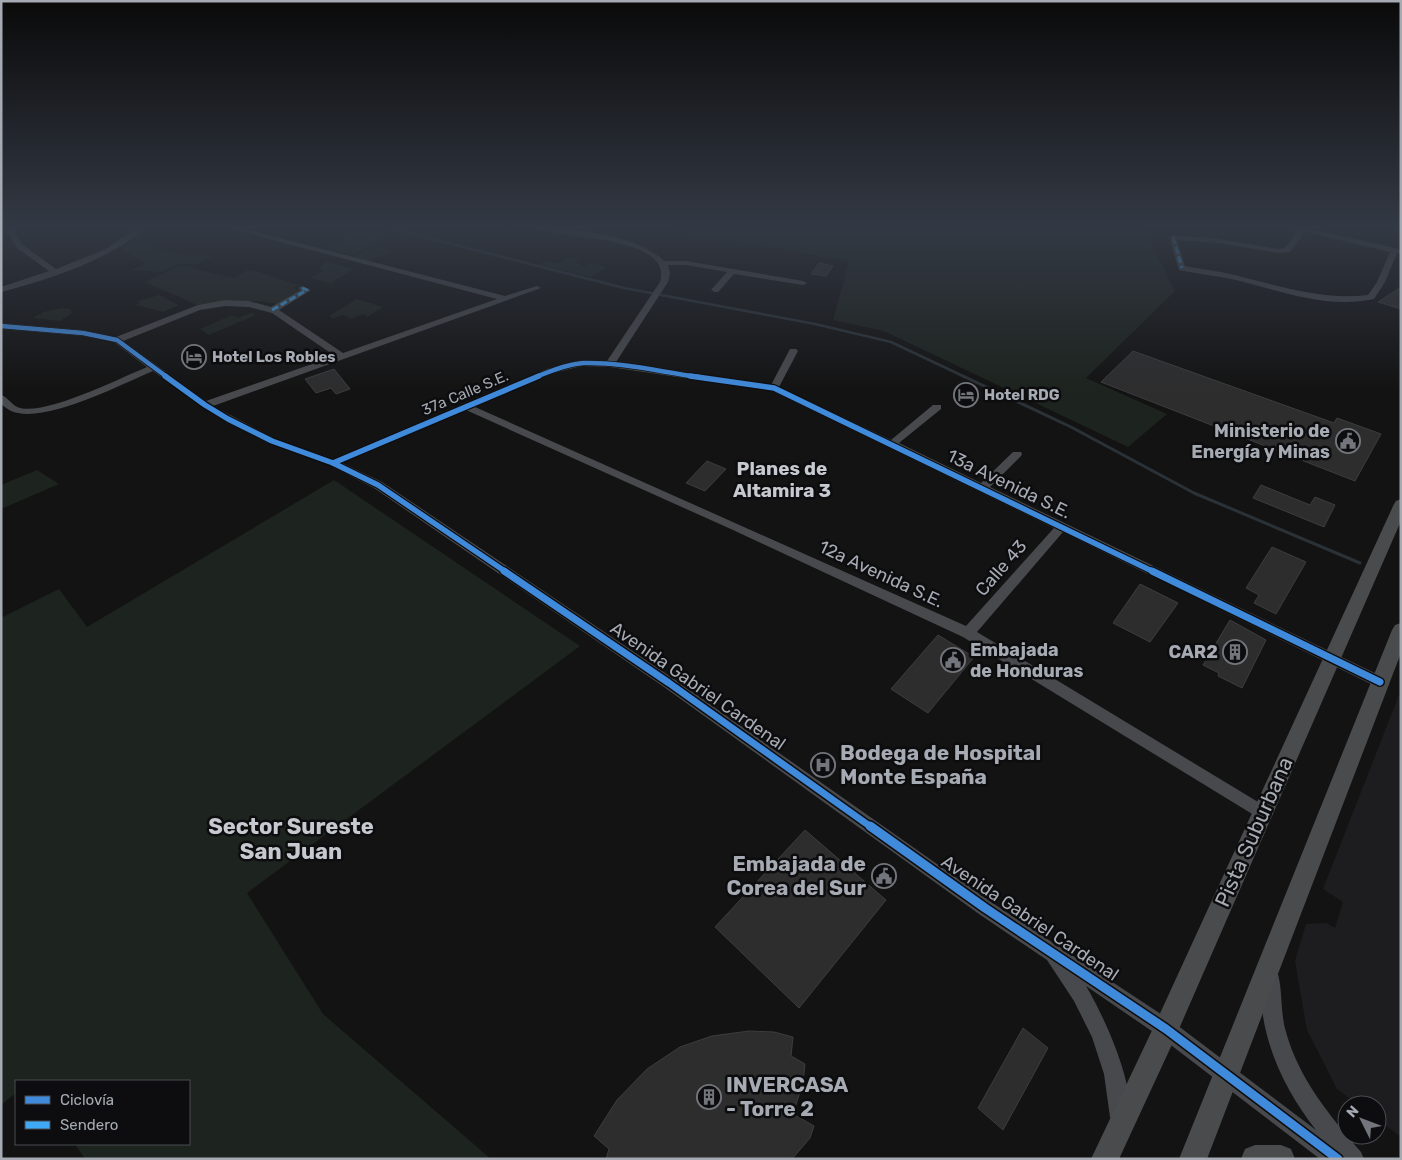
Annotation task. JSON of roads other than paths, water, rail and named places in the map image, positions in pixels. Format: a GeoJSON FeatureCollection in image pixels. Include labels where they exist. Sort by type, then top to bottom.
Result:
{"type":"FeatureCollection","features":[{"type":"Feature","properties":{"kind":"main road","name":"Pista Suburbana"},"geometry":{"type":"LineString","coordinates":[[1105,1159],[1166,1029],[1401,504]]}},
{"type":"Feature","properties":{"kind":"main road"},"geometry":{"type":"LineString","coordinates":[[1193,1159],[1401,630]]}},
{"type":"Feature","properties":{"kind":"main road"},"geometry":{"type":"LineString","coordinates":[[1255,1159],[1281,1159]]}},
{"type":"Feature","properties":{"kind":"street"},"geometry":{"type":"LineString","coordinates":[[1,290],[28,281]]}},
{"type":"Feature","properties":{"kind":"street"},"geometry":{"type":"LineString","coordinates":[[436,281],[505,299]]}},
{"type":"Feature","properties":{"kind":"street"},"geometry":{"type":"LineString","coordinates":[[610,364],[664,281]]}},
{"type":"Feature","properties":{"kind":"street"},"geometry":{"type":"LineString","coordinates":[[715,290],[723,281]]}},
{"type":"Feature","properties":{"kind":"street"},"geometry":{"type":"LineString","coordinates":[[792,281],[803,283]]}},
{"type":"Feature","properties":{"kind":"street"},"geometry":{"type":"LineString","coordinates":[[1254,281],[1317,298],[1348,301],[1371,297],[1381,281]]}},
{"type":"Feature","properties":{"kind":"street"},"geometry":{"type":"LineString","coordinates":[[272,310],[307,290],[302,288]]}},
{"type":"Feature","properties":{"kind":"street"},"geometry":{"type":"LineString","coordinates":[[205,405],[537,288]]}},
{"type":"Feature","properties":{"kind":"street"},"geometry":{"type":"LineString","coordinates":[[117,340],[198,308],[225,303],[249,304],[272,310],[341,356]]}},
{"type":"Feature","properties":{"kind":"street","name":"Avenida Gabriel Cardenal"},"geometry":{"type":"LineString","coordinates":[[3,327],[83,333],[117,340],[205,405],[235,423],[272,441],[334,463],[378,485],[669,683],[970,896],[1166,1029],[1338,1159]]}},
{"type":"Feature","properties":{"kind":"street"},"geometry":{"type":"LineString","coordinates":[[774,388],[793,351]]}},
{"type":"Feature","properties":{"kind":"street","name":"37a Calle S.E."},"geometry":{"type":"LineString","coordinates":[[334,463],[465,406],[566,365],[582,363],[610,364]]}},
{"type":"Feature","properties":{"kind":"street","name":"13a Avenida S.E."},"geometry":{"type":"LineString","coordinates":[[610,364],[774,388],[1380,682]]}},
{"type":"Feature","properties":{"kind":"street"},"geometry":{"type":"LineString","coordinates":[[2,401],[19,411],[41,410],[62,405],[154,367]]}},
{"type":"Feature","properties":{"kind":"street","name":"12a Avenida S.E."},"geometry":{"type":"LineString","coordinates":[[465,406],[745,530],[968,633],[1262,812]]}},
{"type":"Feature","properties":{"kind":"street"},"geometry":{"type":"LineString","coordinates":[[892,444],[938,408]]}},
{"type":"Feature","properties":{"kind":"street"},"geometry":{"type":"LineString","coordinates":[[982,488],[1017,454]]}},
{"type":"Feature","properties":{"kind":"street","name":"Calle 43"},"geometry":{"type":"LineString","coordinates":[[968,633],[1061,527]]}},
{"type":"Feature","properties":{"kind":"street"},"geometry":{"type":"LineString","coordinates":[[1047,949],[1076,986],[1103,1036],[1114,1070],[1120,1125]]}},
{"type":"Feature","properties":{"kind":"street"},"geometry":{"type":"LineString","coordinates":[[1272,957],[1270,1008],[1281,1052],[1310,1103],[1354,1159]]}},
{"type":"Feature","properties":{"kind":"waterway"},"geometry":{"type":"LineString","coordinates":[[597,281],[624,288],[815,324],[891,342],[965,377]]}},
{"type":"Feature","properties":{"kind":"waterway"},"geometry":{"type":"LineString","coordinates":[[963,376],[1071,427],[1194,493],[1360,563]]}},
{"type":"Feature","properties":{"kind":"place","name":"Hotel Los Robles"},"geometry":{"type":"Point","coordinates":[194,357]}},
{"type":"Feature","properties":{"kind":"place","name":"Hotel RDG"},"geometry":{"type":"Point","coordinates":[966,395]}},
{"type":"Feature","properties":{"kind":"place","name":"Ministerio de Energía y Minas"},"geometry":{"type":"Point","coordinates":[1348,441]}},
{"type":"Feature","properties":{"kind":"place","name":"CAR2"},"geometry":{"type":"Point","coordinates":[1235,652]}},
{"type":"Feature","properties":{"kind":"place","name":"Embajada de Honduras"},"geometry":{"type":"Point","coordinates":[953,660]}},
{"type":"Feature","properties":{"kind":"place","name":"Bodega de Hospital Monte España"},"geometry":{"type":"Point","coordinates":[823,765]}},
{"type":"Feature","properties":{"kind":"place","name":"Embajada de Corea del Sur"},"geometry":{"type":"Point","coordinates":[884,876]}},
{"type":"Feature","properties":{"kind":"place","name":"INVERCASA - Torre 2"},"geometry":{"type":"Point","coordinates":[709,1097]}},
{"type":"Feature","properties":{"kind":"district","name":"Planes de Altamira 3"},"geometry":{"type":"Point","coordinates":[782,479]}},
{"type":"Feature","properties":{"kind":"district","name":"Sector Sureste San Juan"},"geometry":{"type":"Point","coordinates":[291,838]}}]}
